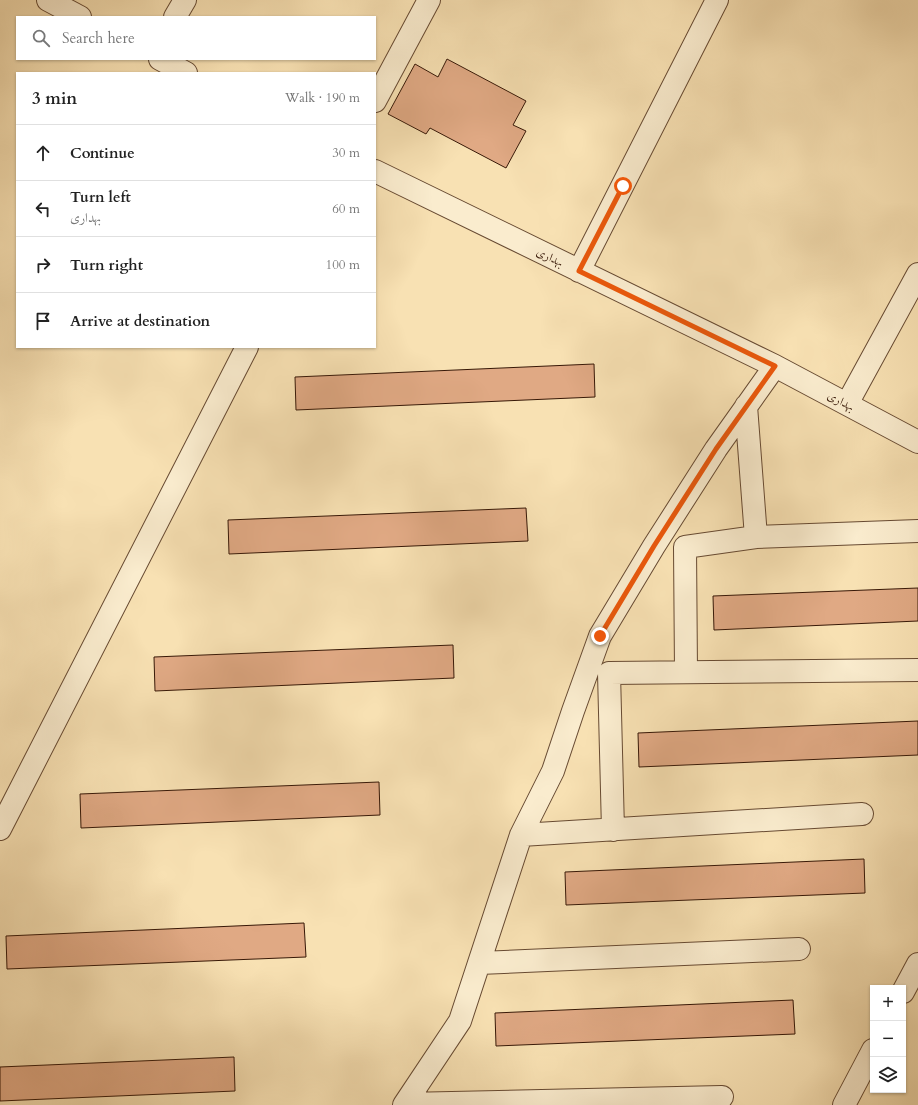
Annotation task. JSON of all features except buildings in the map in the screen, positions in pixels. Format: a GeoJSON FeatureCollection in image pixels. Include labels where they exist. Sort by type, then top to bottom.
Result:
{"type":"FeatureCollection","features":[{"type":"Feature","properties":{"kind":"street"},"geometry":{"type":"LineString","coordinates":[[48,0],[78,16]]}},
{"type":"Feature","properties":{"kind":"street"},"geometry":{"type":"LineString","coordinates":[[176,16],[185,0]]}},
{"type":"Feature","properties":{"kind":"street"},"geometry":{"type":"LineString","coordinates":[[376,99],[429,0]]}},
{"type":"Feature","properties":{"kind":"street"},"geometry":{"type":"LineString","coordinates":[[579,271],[717,0]]}},
{"type":"Feature","properties":{"kind":"street"},"geometry":{"type":"LineString","coordinates":[[162,60],[184,72]]}},
{"type":"Feature","properties":{"kind":"street","name":"بهداری"},"geometry":{"type":"LineString","coordinates":[[376,171],[775,366],[918,442]]}},
{"type":"Feature","properties":{"kind":"street"},"geometry":{"type":"LineString","coordinates":[[847,404],[918,274]]}},
{"type":"Feature","properties":{"kind":"street"},"geometry":{"type":"LineString","coordinates":[[0,829],[246,348]]}},
{"type":"Feature","properties":{"kind":"street"},"geometry":{"type":"LineString","coordinates":[[404,1104],[460,1021],[521,836],[553,771],[600,636],[654,546],[716,449],[775,366]]}},
{"type":"Feature","properties":{"kind":"street"},"geometry":{"type":"LineString","coordinates":[[746,406],[756,537]]}},
{"type":"Feature","properties":{"kind":"street"},"geometry":{"type":"LineString","coordinates":[[686,672],[685,547],[756,537],[918,531]]}},
{"type":"Feature","properties":{"kind":"street"},"geometry":{"type":"LineString","coordinates":[[613,830],[609,673],[918,670]]}},
{"type":"Feature","properties":{"kind":"street"},"geometry":{"type":"LineString","coordinates":[[521,836],[862,814]]}},
{"type":"Feature","properties":{"kind":"street"},"geometry":{"type":"LineString","coordinates":[[479,963],[799,949]]}},
{"type":"Feature","properties":{"kind":"street"},"geometry":{"type":"LineString","coordinates":[[906,986],[918,964]]}},
{"type":"Feature","properties":{"kind":"street"},"geometry":{"type":"LineString","coordinates":[[844,1105],[870,1056]]}},
{"type":"Feature","properties":{"kind":"street"},"geometry":{"type":"LineString","coordinates":[[404,1104],[722,1097]]}},
{"type":"Feature","properties":{"kind":"route"},"geometry":{"type":"LineString","coordinates":[[600,636],[654,546],[716,449],[775,366],[579,271],[623,186]]}}]}
